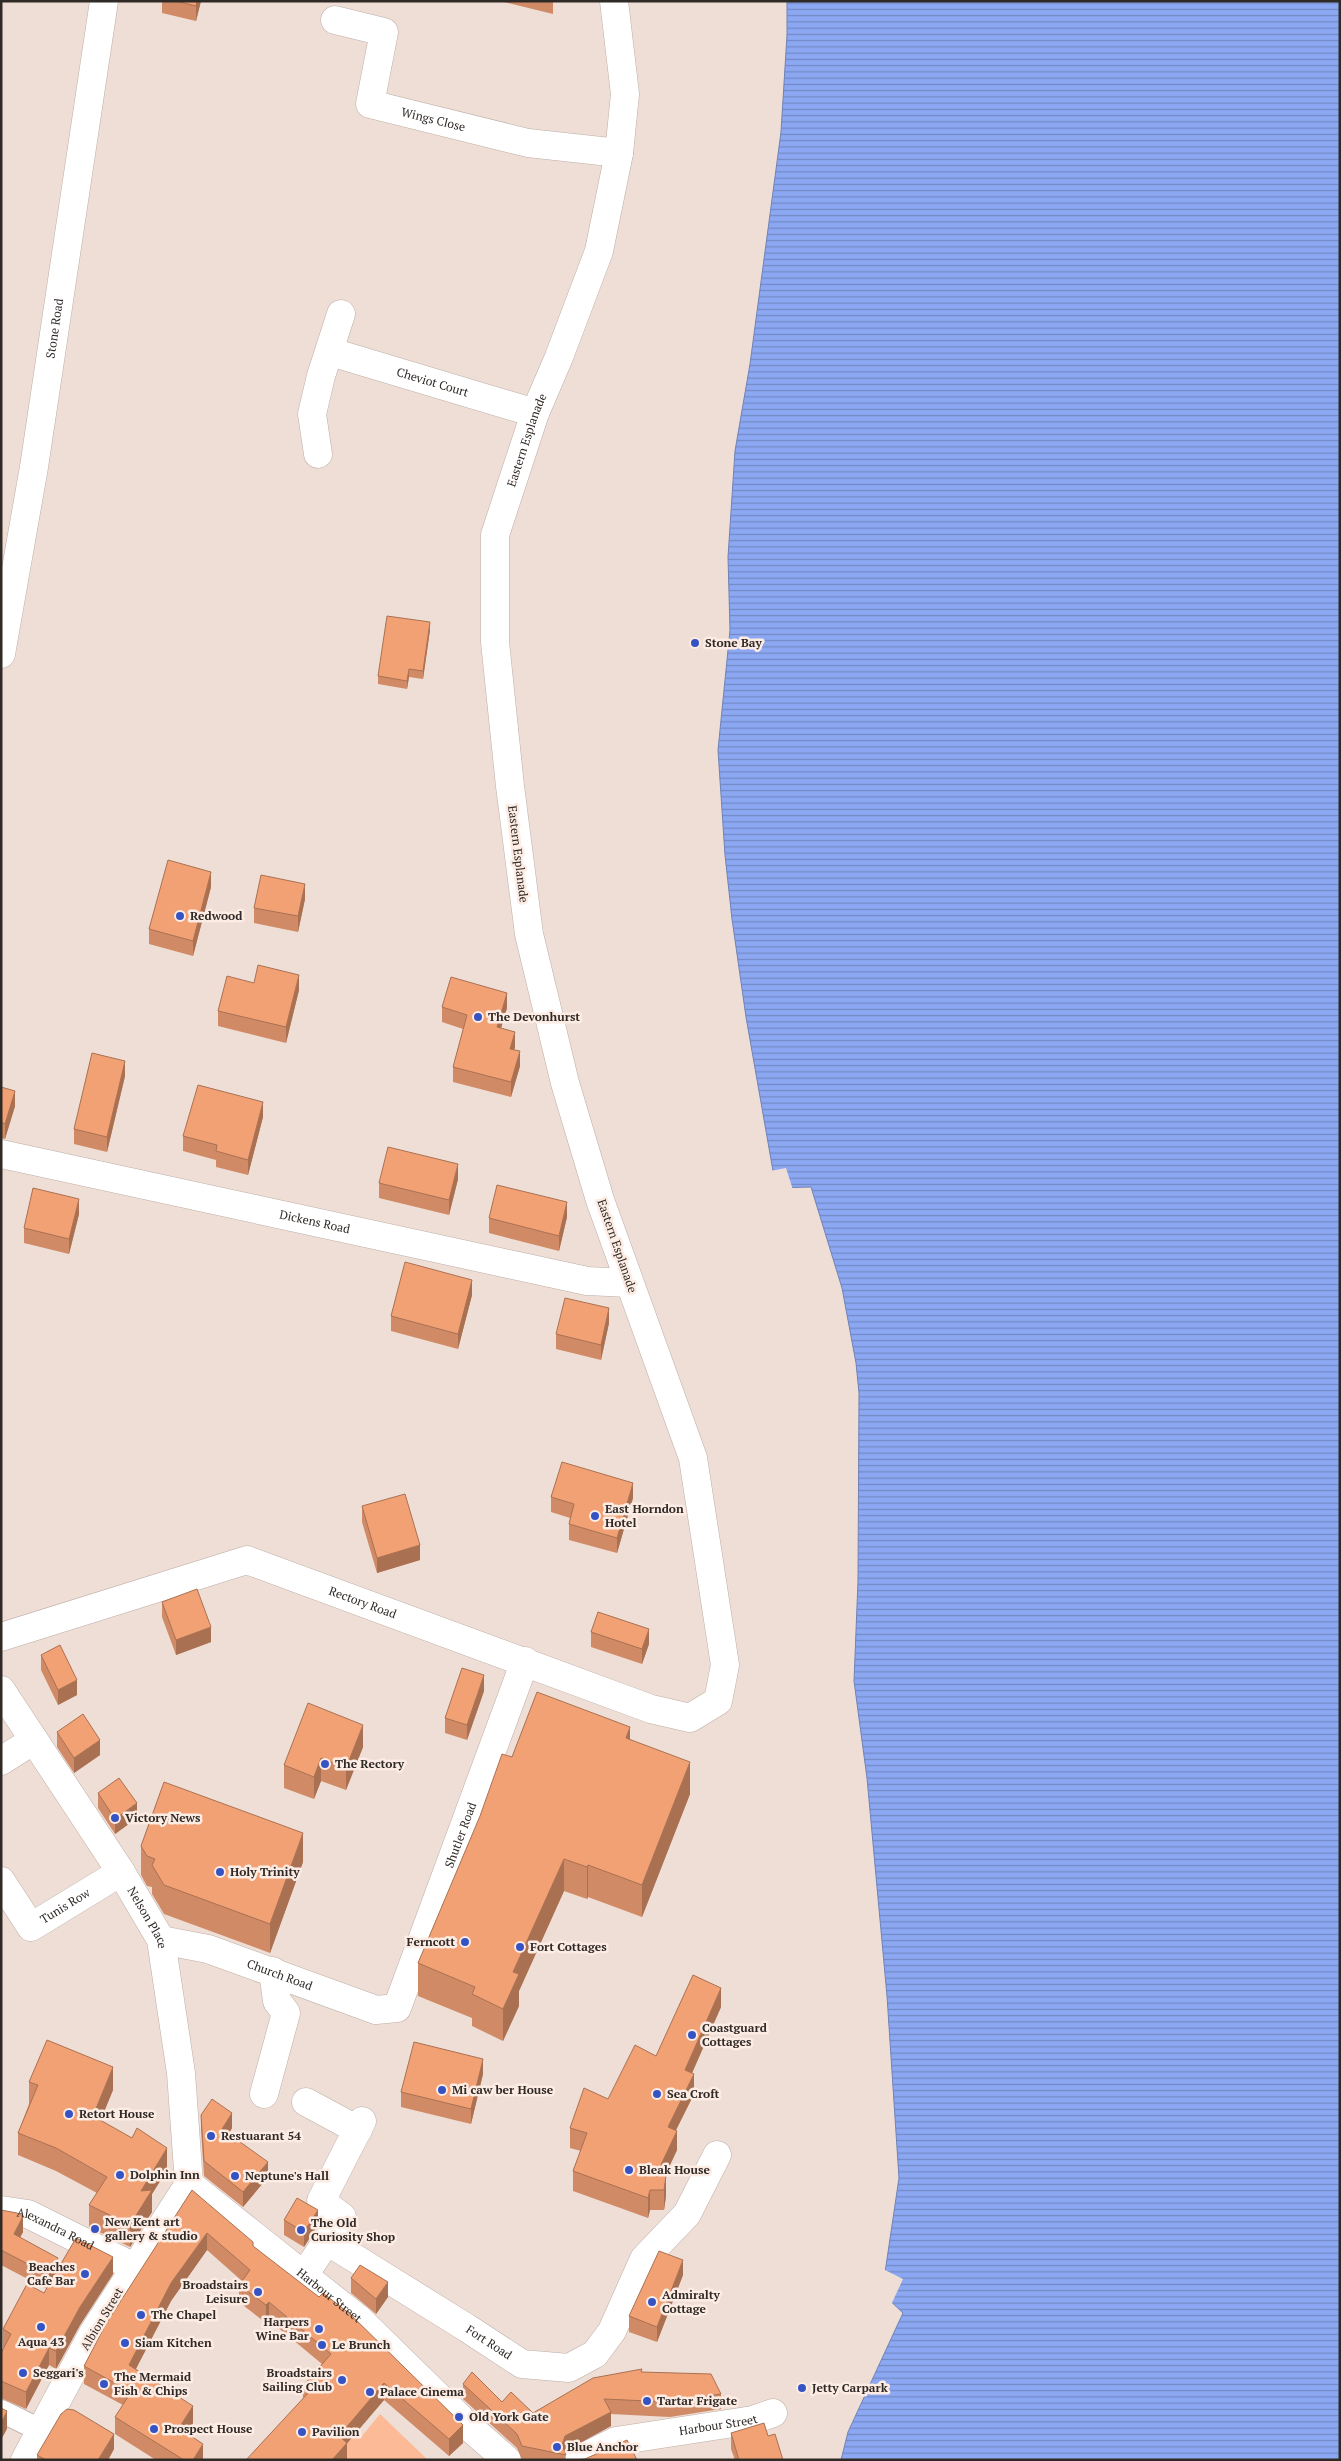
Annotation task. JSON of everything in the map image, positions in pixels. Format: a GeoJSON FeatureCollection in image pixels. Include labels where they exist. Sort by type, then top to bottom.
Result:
{"type":"FeatureCollection","features":[{"type":"Feature","properties":{"kind":"street","name":"Stone Road"},"geometry":{"type":"LineString","coordinates":[[1,654],[34,468],[104,1]]}},
{"type":"Feature","properties":{"kind":"street","name":"Eastern Esplanade"},"geometry":{"type":"LineString","coordinates":[[614,1],[625,94],[619,153],[599,251],[559,357],[535,413],[496,535],[495,642],[510,786],[529,934],[565,1083],[600,1200],[629,1284],[660,1362],[693,1458],[725,1665],[718,1701]]}},
{"type":"Feature","properties":{"kind":"street","name":"Wings Close"},"geometry":{"type":"LineString","coordinates":[[335,20],[384,32],[370,104],[528,143],[619,153]]}},
{"type":"Feature","properties":{"kind":"street"},"geometry":{"type":"LineString","coordinates":[[318,454],[312,414],[321,376],[331,352],[341,314]]}},
{"type":"Feature","properties":{"kind":"street","name":"Cheviot Court"},"geometry":{"type":"LineString","coordinates":[[331,352],[535,413]]}},
{"type":"Feature","properties":{"kind":"street","name":"Dickens Road"},"geometry":{"type":"LineString","coordinates":[[1,1154],[587,1281],[629,1284]]}},
{"type":"Feature","properties":{"kind":"street","name":"Rectory Road"},"geometry":{"type":"LineString","coordinates":[[1,1637],[246,1560],[651,1708],[690,1718],[718,1701]]}},
{"type":"Feature","properties":{"kind":"street","name":"Shutler Road"},"geometry":{"type":"LineString","coordinates":[[397,2008],[525,1661]]}},
{"type":"Feature","properties":{"kind":"street","name":"Nelson Place"},"geometry":{"type":"LineString","coordinates":[[1,1690],[121,1872],[161,1940],[181,2073],[189,2184]]}},
{"type":"Feature","properties":{"kind":"street"},"geometry":{"type":"LineString","coordinates":[[1,1761],[34,1740]]}},
{"type":"Feature","properties":{"kind":"street","name":"Tunis Row"},"geometry":{"type":"LineString","coordinates":[[1,1881],[31,1927],[121,1872]]}},
{"type":"Feature","properties":{"kind":"street","name":"Church Road"},"geometry":{"type":"LineString","coordinates":[[161,1940],[208,1949],[273,1971],[376,2010],[397,2008]]}},
{"type":"Feature","properties":{"kind":"street"},"geometry":{"type":"LineString","coordinates":[[264,2094],[286,2013],[277,2001],[273,1971]]}},
{"type":"Feature","properties":{"kind":"street"},"geometry":{"type":"LineString","coordinates":[[304,2275],[342,2217],[321,2201],[360,2126],[306,2102]]}},
{"type":"Feature","properties":{"kind":"street","name":"Fort Road"},"geometry":{"type":"LineString","coordinates":[[327,2241],[522,2364],[569,2368],[595,2354],[612,2331],[644,2259],[687,2214],[717,2155]]}},
{"type":"Feature","properties":{"kind":"street","name":"Albion Street"},"geometry":{"type":"LineString","coordinates":[[26,2460],[93,2333],[189,2184]]}},
{"type":"Feature","properties":{"kind":"street","name":"Harbour Street"},"geometry":{"type":"LineString","coordinates":[[189,2184],[360,2320],[459,2417],[507,2460]]}},
{"type":"Feature","properties":{"kind":"street","name":"Alexandra Road"},"geometry":{"type":"LineString","coordinates":[[1,2210],[28,2214],[134,2268]]}},
{"type":"Feature","properties":{"kind":"street"},"geometry":{"type":"LineString","coordinates":[[1,2411],[42,2431]]}},
{"type":"Feature","properties":{"kind":"street","name":"Harbour Street"},"geometry":{"type":"LineString","coordinates":[[578,2460],[616,2441],[744,2422],[772,2413]]}},
{"type":"Feature","properties":{"kind":"shaded area"},"geometry":{"type":"Polygon","coordinates":[[[380,2414],[428,2460],[262,2460],[354,2429],[362,2436],[380,2414]]]}},
{"type":"Feature","properties":{"kind":"water"},"geometry":{"type":"Polygon","coordinates":[[[787,1],[1340,1],[1340,2460],[841,2460],[848,2432],[903,2313],[882,2293],[899,2178],[887,1996],[867,1778],[854,1681],[858,1581],[859,1393],[856,1363],[842,1288],[811,1187],[776,1188],[746,1017],[732,919],[725,855],[718,750],[730,630],[728,557],[735,451],[750,364],[781,132],[787,35],[787,1]]]}},
{"type":"Feature","properties":{"kind":"pier"},"geometry":{"type":"Polygon","coordinates":[[[786,1168],[793,1190],[775,1190],[770,1171],[786,1168]]]}},
{"type":"Feature","properties":{"kind":"pier"},"geometry":{"type":"Polygon","coordinates":[[[883,2265],[883,2269],[903,2279],[891,2305],[879,2294],[883,2265]]]}},
{"type":"Feature","properties":{"kind":"building"},"geometry":{"type":"Polygon","coordinates":[[[175,1],[197,1],[196,6],[175,1]]]}},
{"type":"Feature","properties":{"kind":"building"},"geometry":{"type":"Polygon","coordinates":[[[387,616],[430,622],[423,671],[409,669],[407,681],[378,676],[387,616]]]}},
{"type":"Feature","properties":{"kind":"building","name":"Redwood"},"geometry":{"type":"Polygon","coordinates":[[[168,860],[211,872],[193,941],[149,929],[168,860]]]}},
{"type":"Feature","properties":{"kind":"building"},"geometry":{"type":"Polygon","coordinates":[[[261,875],[305,884],[298,916],[254,908],[261,875]]]}},
{"type":"Feature","properties":{"kind":"building"},"geometry":{"type":"Polygon","coordinates":[[[258,965],[299,975],[286,1027],[218,1011],[227,976],[254,983],[258,965]]]}},
{"type":"Feature","properties":{"kind":"building"},"geometry":{"type":"Polygon","coordinates":[[[451,977],[507,993],[497,1027],[515,1032],[510,1049],[520,1051],[511,1082],[453,1067],[467,1015],[442,1007],[451,977]]]}},
{"type":"Feature","properties":{"kind":"building"},"geometry":{"type":"Polygon","coordinates":[[[92,1053],[125,1061],[107,1137],[74,1129],[92,1053]]]}},
{"type":"Feature","properties":{"kind":"building"},"geometry":{"type":"Polygon","coordinates":[[[198,1085],[263,1102],[248,1160],[216,1151],[217,1145],[183,1136],[198,1085]]]}},
{"type":"Feature","properties":{"kind":"building"},"geometry":{"type":"Polygon","coordinates":[[[1,1087],[15,1091],[5,1124],[1,1122],[1,1087]]]}},
{"type":"Feature","properties":{"kind":"building"},"geometry":{"type":"Polygon","coordinates":[[[388,1147],[458,1164],[449,1200],[379,1183],[388,1147]]]}},
{"type":"Feature","properties":{"kind":"building"},"geometry":{"type":"Polygon","coordinates":[[[497,1185],[567,1202],[559,1236],[489,1218],[497,1185]]]}},
{"type":"Feature","properties":{"kind":"building"},"geometry":{"type":"Polygon","coordinates":[[[33,1188],[79,1199],[69,1239],[24,1228],[33,1188]]]}},
{"type":"Feature","properties":{"kind":"building"},"geometry":{"type":"Polygon","coordinates":[[[405,1262],[472,1280],[458,1334],[391,1316],[405,1262]]]}},
{"type":"Feature","properties":{"kind":"building"},"geometry":{"type":"Polygon","coordinates":[[[565,1298],[609,1308],[601,1345],[556,1334],[565,1298]]]}},
{"type":"Feature","properties":{"kind":"building","name":"East Horndon Hotel"},"geometry":{"type":"Polygon","coordinates":[[[562,1462],[633,1483],[617,1538],[569,1524],[574,1504],[551,1497],[562,1462]]]}},
{"type":"Feature","properties":{"kind":"building"},"geometry":{"type":"Polygon","coordinates":[[[405,1494],[420,1545],[377,1558],[362,1506],[405,1494]]]}},
{"type":"Feature","properties":{"kind":"building"},"geometry":{"type":"Polygon","coordinates":[[[197,1589],[211,1627],[176,1640],[162,1602],[197,1589]]]}},
{"type":"Feature","properties":{"kind":"building"},"geometry":{"type":"Polygon","coordinates":[[[598,1612],[649,1629],[642,1649],[591,1632],[598,1612]]]}},
{"type":"Feature","properties":{"kind":"building"},"geometry":{"type":"Polygon","coordinates":[[[60,1645],[77,1680],[58,1690],[41,1655],[60,1645]]]}},
{"type":"Feature","properties":{"kind":"building"},"geometry":{"type":"Polygon","coordinates":[[[462,1668],[484,1675],[467,1725],[445,1718],[462,1668]]]}},
{"type":"Feature","properties":{"kind":"building"},"geometry":{"type":"Polygon","coordinates":[[[537,1692],[630,1727],[626,1738],[690,1762],[642,1885],[588,1865],[587,1867],[564,1859],[513,1972],[519,1974],[503,2009],[472,1994],[475,1987],[418,1963],[480,1816],[502,1754],[512,1757],[537,1692]]]}},
{"type":"Feature","properties":{"kind":"building"},"geometry":{"type":"Polygon","coordinates":[[[308,1703],[363,1725],[346,1768],[321,1758],[314,1777],[284,1765],[308,1703]]]}},
{"type":"Feature","properties":{"kind":"building"},"geometry":{"type":"Polygon","coordinates":[[[83,1714],[100,1740],[74,1758],[57,1732],[83,1714]]]}},
{"type":"Feature","properties":{"kind":"building"},"geometry":{"type":"Polygon","coordinates":[[[119,1778],[137,1803],[115,1819],[98,1793],[119,1778]]]}},
{"type":"Feature","properties":{"kind":"building","name":"Holy Trinity"},"geometry":{"type":"Polygon","coordinates":[[[164,1782],[303,1833],[270,1924],[164,1885],[152,1865],[155,1859],[147,1856],[141,1846],[164,1782]]]}},
{"type":"Feature","properties":{"kind":"building"},"geometry":{"type":"Polygon","coordinates":[[[693,1975],[721,1988],[685,2070],[694,2074],[668,2127],[677,2131],[659,2169],[666,2176],[664,2190],[650,2190],[648,2198],[573,2171],[587,2133],[570,2128],[584,2088],[608,2099],[635,2045],[656,2056],[693,1975]]]}},
{"type":"Feature","properties":{"kind":"building"},"geometry":{"type":"Polygon","coordinates":[[[47,2040],[113,2067],[93,2116],[132,2138],[137,2128],[167,2148],[141,2191],[152,2190],[130,2225],[89,2205],[107,2177],[56,2148],[18,2133],[38,2085],[29,2082],[47,2040]]]}},
{"type":"Feature","properties":{"kind":"building","name":"Mi caw ber House"},"geometry":{"type":"Polygon","coordinates":[[[414,2042],[483,2059],[471,2109],[401,2092],[414,2042]]]}},
{"type":"Feature","properties":{"kind":"building"},"geometry":{"type":"Polygon","coordinates":[[[212,2099],[232,2113],[222,2129],[268,2162],[243,2192],[204,2161],[201,2115],[212,2099]]]}},
{"type":"Feature","properties":{"kind":"building"},"geometry":{"type":"Polygon","coordinates":[[[192,2190],[253,2242],[253,2246],[319,2297],[323,2293],[350,2314],[463,2425],[449,2439],[384,2383],[339,2436],[347,2443],[332,2460],[246,2460],[309,2392],[303,2386],[331,2354],[269,2302],[266,2305],[239,2285],[250,2270],[207,2233],[171,2283],[129,2365],[193,2406],[179,2428],[203,2444],[193,2460],[184,2460],[115,2417],[131,2392],[84,2366],[106,2324],[192,2190]]]}},
{"type":"Feature","properties":{"kind":"building"},"geometry":{"type":"Polygon","coordinates":[[[297,2198],[318,2210],[304,2232],[284,2220],[297,2198]]]}},
{"type":"Feature","properties":{"kind":"building"},"geometry":{"type":"Polygon","coordinates":[[[1,2210],[23,2216],[14,2234],[58,2258],[49,2275],[1,2250],[1,2210]]]}},
{"type":"Feature","properties":{"kind":"building"},"geometry":{"type":"Polygon","coordinates":[[[76,2238],[113,2257],[80,2307],[56,2351],[49,2348],[26,2392],[1,2381],[1,2353],[11,2334],[3,2329],[27,2284],[44,2293],[76,2238]]]}},
{"type":"Feature","properties":{"kind":"building"},"geometry":{"type":"Polygon","coordinates":[[[659,2251],[683,2260],[657,2327],[629,2316],[659,2251]]]}},
{"type":"Feature","properties":{"kind":"building"},"geometry":{"type":"Polygon","coordinates":[[[360,2265],[388,2282],[376,2299],[351,2278],[360,2265]]]}},
{"type":"Feature","properties":{"kind":"building"},"geometry":{"type":"Polygon","coordinates":[[[642,2369],[641,2372],[711,2374],[721,2394],[670,2402],[604,2399],[611,2412],[565,2436],[562,2445],[566,2455],[522,2446],[517,2434],[463,2384],[472,2372],[502,2402],[511,2392],[533,2413],[593,2378],[642,2369]]]}},
{"type":"Feature","properties":{"kind":"building"},"geometry":{"type":"Polygon","coordinates":[[[1,2408],[7,2411],[1,2423],[1,2408]]]}},
{"type":"Feature","properties":{"kind":"building"},"geometry":{"type":"Polygon","coordinates":[[[67,2409],[74,2410],[114,2434],[98,2460],[46,2460],[37,2455],[61,2414],[67,2409]]]}},
{"type":"Feature","properties":{"kind":"building"},"geometry":{"type":"Polygon","coordinates":[[[764,2423],[768,2436],[775,2434],[783,2460],[739,2460],[731,2433],[764,2423]]]}},
{"type":"Feature","properties":{"kind":"building"},"geometry":{"type":"Polygon","coordinates":[[[627,2440],[637,2460],[574,2460],[585,2459],[627,2440]]]}},
{"type":"Feature","properties":{"kind":"place","name":"Stone Bay"},"geometry":{"type":"Point","coordinates":[695,643]}},
{"type":"Feature","properties":{"kind":"place","name":"Redwood"},"geometry":{"type":"Point","coordinates":[180,916]}},
{"type":"Feature","properties":{"kind":"place","name":"The Devonhurst"},"geometry":{"type":"Point","coordinates":[478,1017]}},
{"type":"Feature","properties":{"kind":"place","name":"East Horndon Hotel"},"geometry":{"type":"Point","coordinates":[595,1516]}},
{"type":"Feature","properties":{"kind":"place","name":"The Rectory"},"geometry":{"type":"Point","coordinates":[325,1764]}},
{"type":"Feature","properties":{"kind":"place","name":"Victory News"},"geometry":{"type":"Point","coordinates":[115,1818]}},
{"type":"Feature","properties":{"kind":"place","name":"Holy Trinity"},"geometry":{"type":"Point","coordinates":[220,1872]}},
{"type":"Feature","properties":{"kind":"place","name":"Ferncott"},"geometry":{"type":"Point","coordinates":[465,1942]}},
{"type":"Feature","properties":{"kind":"place","name":"Fort Cottages"},"geometry":{"type":"Point","coordinates":[520,1947]}},
{"type":"Feature","properties":{"kind":"place","name":"Coastguard Cottages"},"geometry":{"type":"Point","coordinates":[692,2035]}},
{"type":"Feature","properties":{"kind":"place","name":"Mi caw ber House"},"geometry":{"type":"Point","coordinates":[442,2090]}},
{"type":"Feature","properties":{"kind":"place","name":"Sea Croft"},"geometry":{"type":"Point","coordinates":[657,2094]}},
{"type":"Feature","properties":{"kind":"place","name":"Retort House"},"geometry":{"type":"Point","coordinates":[69,2114]}},
{"type":"Feature","properties":{"kind":"place","name":"Restuarant 54"},"geometry":{"type":"Point","coordinates":[211,2136]}},
{"type":"Feature","properties":{"kind":"place","name":"Bleak House"},"geometry":{"type":"Point","coordinates":[629,2170]}},
{"type":"Feature","properties":{"kind":"place","name":"Dolphin Inn"},"geometry":{"type":"Point","coordinates":[120,2175]}},
{"type":"Feature","properties":{"kind":"place","name":"Neptune's Hall"},"geometry":{"type":"Point","coordinates":[235,2176]}},
{"type":"Feature","properties":{"kind":"place","name":"New Kent art gallery & studio"},"geometry":{"type":"Point","coordinates":[95,2229]}},
{"type":"Feature","properties":{"kind":"place","name":"The Old Curiosity Shop"},"geometry":{"type":"Point","coordinates":[301,2230]}},
{"type":"Feature","properties":{"kind":"place","name":"Beaches Cafe Bar"},"geometry":{"type":"Point","coordinates":[85,2274]}},
{"type":"Feature","properties":{"kind":"place","name":"Broadstairs Leisure"},"geometry":{"type":"Point","coordinates":[258,2292]}},
{"type":"Feature","properties":{"kind":"place","name":"Admiralty Cottage"},"geometry":{"type":"Point","coordinates":[652,2302]}},
{"type":"Feature","properties":{"kind":"place","name":"The Chapel"},"geometry":{"type":"Point","coordinates":[141,2315]}},
{"type":"Feature","properties":{"kind":"place","name":"Aqua 43"},"geometry":{"type":"Point","coordinates":[41,2327]}},
{"type":"Feature","properties":{"kind":"place","name":"Harpers Wine Bar"},"geometry":{"type":"Point","coordinates":[319,2329]}},
{"type":"Feature","properties":{"kind":"place","name":"Siam Kitchen"},"geometry":{"type":"Point","coordinates":[125,2343]}},
{"type":"Feature","properties":{"kind":"place","name":"Le Brunch"},"geometry":{"type":"Point","coordinates":[322,2345]}},
{"type":"Feature","properties":{"kind":"place","name":"Seggari's"},"geometry":{"type":"Point","coordinates":[23,2373]}},
{"type":"Feature","properties":{"kind":"place","name":"Broadstairs Sailing Club"},"geometry":{"type":"Point","coordinates":[342,2380]}},
{"type":"Feature","properties":{"kind":"place","name":"The Mermaid Fish & Chips"},"geometry":{"type":"Point","coordinates":[104,2384]}},
{"type":"Feature","properties":{"kind":"place","name":"Jetty Carpark"},"geometry":{"type":"Point","coordinates":[802,2388]}},
{"type":"Feature","properties":{"kind":"place","name":"Palace Cinema"},"geometry":{"type":"Point","coordinates":[370,2392]}},
{"type":"Feature","properties":{"kind":"place","name":"Tartar Frigate"},"geometry":{"type":"Point","coordinates":[647,2401]}},
{"type":"Feature","properties":{"kind":"place","name":"Old York Gate"},"geometry":{"type":"Point","coordinates":[459,2417]}},
{"type":"Feature","properties":{"kind":"place","name":"Prospect House"},"geometry":{"type":"Point","coordinates":[154,2429]}},
{"type":"Feature","properties":{"kind":"place","name":"Pavilion"},"geometry":{"type":"Point","coordinates":[302,2432]}},
{"type":"Feature","properties":{"kind":"place","name":"Blue Anchor"},"geometry":{"type":"Point","coordinates":[557,2447]}}]}
